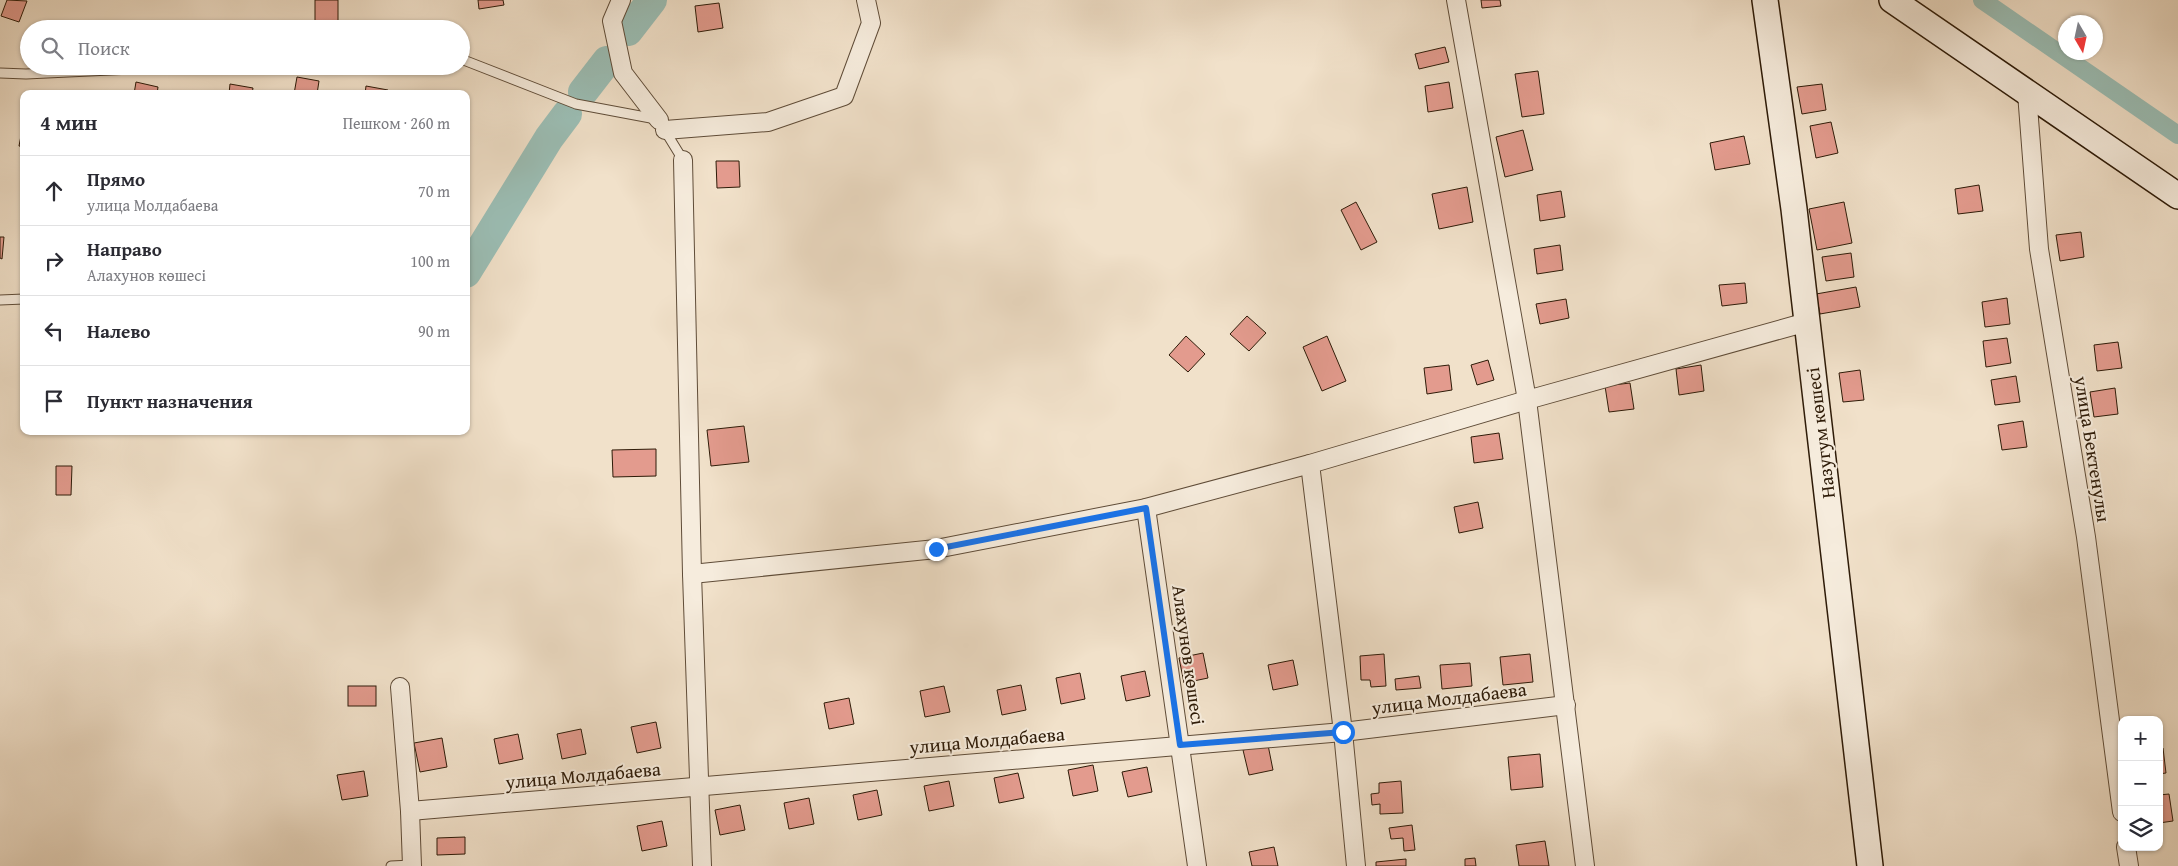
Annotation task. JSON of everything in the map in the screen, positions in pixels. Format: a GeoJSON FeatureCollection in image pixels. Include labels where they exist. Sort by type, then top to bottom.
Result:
{"type":"FeatureCollection","features":[{"type":"Feature","properties":{"kind":"street"},"geometry":{"type":"LineString","coordinates":[[621,0],[612,21],[623,73],[662,125],[768,122],[844,96],[871,23],[866,0]]}},
{"type":"Feature","properties":{"kind":"street"},"geometry":{"type":"LineString","coordinates":[[1456,0],[1527,400],[1585,866]]}},
{"type":"Feature","properties":{"kind":"street","name":"Назугум көшесі"},"geometry":{"type":"LineString","coordinates":[[1765,0],[1807,322],[1870,866]]}},
{"type":"Feature","properties":{"kind":"street"},"geometry":{"type":"LineString","coordinates":[[1892,0],[2178,196]]}},
{"type":"Feature","properties":{"kind":"street","name":"улица Бектенулы"},"geometry":{"type":"LineString","coordinates":[[2027,92],[2039,249],[2086,537],[2121,806]]}},
{"type":"Feature","properties":{"kind":"street"},"geometry":{"type":"LineString","coordinates":[[683,160],[692,574],[702,866]]}},
{"type":"Feature","properties":{"kind":"street"},"geometry":{"type":"LineString","coordinates":[[692,574],[936,549],[1146,508],[1310,464],[1527,400],[1807,322]]}},
{"type":"Feature","properties":{"kind":"street"},"geometry":{"type":"LineString","coordinates":[[1310,464],[1343,732],[1356,866]]}},
{"type":"Feature","properties":{"kind":"street","name":"Алахунов көшесі"},"geometry":{"type":"LineString","coordinates":[[1146,508],[1197,866]]}},
{"type":"Feature","properties":{"kind":"street"},"geometry":{"type":"LineString","coordinates":[[400,687],[410,811],[412,865]]}},
{"type":"Feature","properties":{"kind":"street","name":"улица Молдабаева"},"geometry":{"type":"LineString","coordinates":[[410,811],[1343,732],[1566,705]]}},
{"type":"Feature","properties":{"kind":"street"},"geometry":{"type":"LineString","coordinates":[[2127,851],[2129,866]]}},
{"type":"Feature","properties":{"kind":"lane"},"geometry":{"type":"LineString","coordinates":[[470,63],[576,104],[662,125],[683,160]]}},
{"type":"Feature","properties":{"kind":"lane"},"geometry":{"type":"LineString","coordinates":[[0,73],[20,74]]}},
{"type":"Feature","properties":{"kind":"lane"},"geometry":{"type":"LineString","coordinates":[[0,300],[20,299]]}},
{"type":"Feature","properties":{"kind":"lane"},"geometry":{"type":"LineString","coordinates":[[391,866],[412,865]]}},
{"type":"Feature","properties":{"kind":"building"},"geometry":{"type":"Polygon","coordinates":[[[7,0],[27,1],[19,22],[1,16],[7,0]]]}},
{"type":"Feature","properties":{"kind":"building"},"geometry":{"type":"Polygon","coordinates":[[[315,0],[338,0],[338,20],[315,20],[315,0]]]}},
{"type":"Feature","properties":{"kind":"building"},"geometry":{"type":"Polygon","coordinates":[[[478,0],[503,0],[504,5],[479,9],[478,0]]]}},
{"type":"Feature","properties":{"kind":"building"},"geometry":{"type":"Polygon","coordinates":[[[1481,0],[1500,0],[1501,6],[1482,8],[1481,0]]]}},
{"type":"Feature","properties":{"kind":"building"},"geometry":{"type":"Polygon","coordinates":[[[719,3],[723,28],[698,32],[695,6],[719,3]]]}},
{"type":"Feature","properties":{"kind":"building"},"geometry":{"type":"Polygon","coordinates":[[[1445,47],[1449,62],[1419,69],[1415,54],[1445,47]]]}},
{"type":"Feature","properties":{"kind":"building"},"geometry":{"type":"Polygon","coordinates":[[[1538,71],[1544,114],[1522,117],[1515,74],[1538,71]]]}},
{"type":"Feature","properties":{"kind":"building"},"geometry":{"type":"Polygon","coordinates":[[[297,77],[319,81],[318,90],[295,90],[297,77]]]}},
{"type":"Feature","properties":{"kind":"building"},"geometry":{"type":"Polygon","coordinates":[[[136,82],[158,87],[158,90],[135,90],[136,82]]]}},
{"type":"Feature","properties":{"kind":"building"},"geometry":{"type":"Polygon","coordinates":[[[1449,82],[1453,108],[1428,112],[1425,86],[1449,82]]]}},
{"type":"Feature","properties":{"kind":"building"},"geometry":{"type":"Polygon","coordinates":[[[230,84],[253,88],[253,90],[229,90],[230,84]]]}},
{"type":"Feature","properties":{"kind":"building"},"geometry":{"type":"Polygon","coordinates":[[[1822,84],[1826,110],[1802,114],[1797,87],[1822,84]]]}},
{"type":"Feature","properties":{"kind":"building"},"geometry":{"type":"Polygon","coordinates":[[[366,86],[388,90],[366,90],[366,86]]]}},
{"type":"Feature","properties":{"kind":"building"},"geometry":{"type":"Polygon","coordinates":[[[1831,122],[1838,153],[1816,158],[1810,126],[1831,122]]]}},
{"type":"Feature","properties":{"kind":"building"},"geometry":{"type":"Polygon","coordinates":[[[1523,130],[1533,170],[1505,177],[1496,137],[1523,130]]]}},
{"type":"Feature","properties":{"kind":"building"},"geometry":{"type":"Polygon","coordinates":[[[1744,136],[1750,164],[1715,170],[1710,143],[1744,136]]]}},
{"type":"Feature","properties":{"kind":"building"},"geometry":{"type":"Polygon","coordinates":[[[716,161],[739,161],[740,187],[717,188],[716,161]]]}},
{"type":"Feature","properties":{"kind":"building"},"geometry":{"type":"Polygon","coordinates":[[[1979,185],[1983,211],[1958,214],[1955,189],[1979,185]]]}},
{"type":"Feature","properties":{"kind":"building"},"geometry":{"type":"Polygon","coordinates":[[[1467,187],[1473,222],[1439,229],[1432,194],[1467,187]]]}},
{"type":"Feature","properties":{"kind":"building"},"geometry":{"type":"Polygon","coordinates":[[[1561,191],[1565,217],[1540,221],[1537,195],[1561,191]]]}},
{"type":"Feature","properties":{"kind":"building"},"geometry":{"type":"Polygon","coordinates":[[[1356,202],[1377,242],[1361,250],[1341,210],[1356,202]]]}},
{"type":"Feature","properties":{"kind":"building"},"geometry":{"type":"Polygon","coordinates":[[[1844,202],[1852,243],[1817,250],[1809,209],[1844,202]]]}},
{"type":"Feature","properties":{"kind":"building"},"geometry":{"type":"Polygon","coordinates":[[[2081,232],[2084,257],[2060,261],[2056,235],[2081,232]]]}},
{"type":"Feature","properties":{"kind":"building"},"geometry":{"type":"Polygon","coordinates":[[[0,237],[4,237],[2,259],[0,258],[0,237]]]}},
{"type":"Feature","properties":{"kind":"building"},"geometry":{"type":"Polygon","coordinates":[[[1560,245],[1563,270],[1537,274],[1534,249],[1560,245]]]}},
{"type":"Feature","properties":{"kind":"building"},"geometry":{"type":"Polygon","coordinates":[[[1851,253],[1854,277],[1826,281],[1822,257],[1851,253]]]}},
{"type":"Feature","properties":{"kind":"building"},"geometry":{"type":"Polygon","coordinates":[[[1745,283],[1747,303],[1722,306],[1719,285],[1745,283]]]}},
{"type":"Feature","properties":{"kind":"building"},"geometry":{"type":"Polygon","coordinates":[[[1856,287],[1860,307],[1820,314],[1816,294],[1856,287]]]}},
{"type":"Feature","properties":{"kind":"building"},"geometry":{"type":"Polygon","coordinates":[[[2007,298],[2010,324],[1985,327],[1982,302],[2007,298]]]}},
{"type":"Feature","properties":{"kind":"building"},"geometry":{"type":"Polygon","coordinates":[[[1566,299],[1569,318],[1540,324],[1536,304],[1566,299]]]}},
{"type":"Feature","properties":{"kind":"building"},"geometry":{"type":"Polygon","coordinates":[[[1247,316],[1266,333],[1249,351],[1230,334],[1247,316]]]}},
{"type":"Feature","properties":{"kind":"building"},"geometry":{"type":"Polygon","coordinates":[[[1186,336],[1205,354],[1188,372],[1169,355],[1186,336]]]}},
{"type":"Feature","properties":{"kind":"building"},"geometry":{"type":"Polygon","coordinates":[[[1327,336],[1346,381],[1322,391],[1303,347],[1327,336]]]}},
{"type":"Feature","properties":{"kind":"building"},"geometry":{"type":"Polygon","coordinates":[[[2007,338],[2011,363],[1986,367],[1983,341],[2007,338]]]}},
{"type":"Feature","properties":{"kind":"building"},"geometry":{"type":"Polygon","coordinates":[[[2118,342],[2122,368],[2097,371],[2094,345],[2118,342]]]}},
{"type":"Feature","properties":{"kind":"building"},"geometry":{"type":"Polygon","coordinates":[[[1488,360],[1494,380],[1477,385],[1471,365],[1488,360]]]}},
{"type":"Feature","properties":{"kind":"building"},"geometry":{"type":"Polygon","coordinates":[[[1449,365],[1452,390],[1427,394],[1424,368],[1449,365]]]}},
{"type":"Feature","properties":{"kind":"building"},"geometry":{"type":"Polygon","coordinates":[[[1701,365],[1704,391],[1679,395],[1676,369],[1701,365]]]}},
{"type":"Feature","properties":{"kind":"building"},"geometry":{"type":"Polygon","coordinates":[[[1860,370],[1864,400],[1843,402],[1839,373],[1860,370]]]}},
{"type":"Feature","properties":{"kind":"building"},"geometry":{"type":"Polygon","coordinates":[[[2016,376],[2020,402],[1995,405],[1991,380],[2016,376]]]}},
{"type":"Feature","properties":{"kind":"building"},"geometry":{"type":"Polygon","coordinates":[[[1630,383],[1634,409],[1609,412],[1605,386],[1630,383]]]}},
{"type":"Feature","properties":{"kind":"building"},"geometry":{"type":"Polygon","coordinates":[[[2115,388],[2118,414],[2094,417],[2090,392],[2115,388]]]}},
{"type":"Feature","properties":{"kind":"building"},"geometry":{"type":"Polygon","coordinates":[[[2023,421],[2027,447],[2002,450],[1998,425],[2023,421]]]}},
{"type":"Feature","properties":{"kind":"building"},"geometry":{"type":"Polygon","coordinates":[[[744,426],[749,462],[711,466],[707,430],[744,426]]]}},
{"type":"Feature","properties":{"kind":"building"},"geometry":{"type":"Polygon","coordinates":[[[1499,433],[1503,459],[1474,463],[1471,437],[1499,433]]]}},
{"type":"Feature","properties":{"kind":"building"},"geometry":{"type":"Polygon","coordinates":[[[656,449],[656,476],[613,477],[612,450],[656,449]]]}},
{"type":"Feature","properties":{"kind":"building"},"geometry":{"type":"Polygon","coordinates":[[[56,466],[72,466],[71,495],[56,495],[56,466]]]}},
{"type":"Feature","properties":{"kind":"building"},"geometry":{"type":"Polygon","coordinates":[[[1478,502],[1483,528],[1459,533],[1454,507],[1478,502]]]}},
{"type":"Feature","properties":{"kind":"building"},"geometry":{"type":"Polygon","coordinates":[[[1203,653],[1208,678],[1184,683],[1179,658],[1203,653]]]}},
{"type":"Feature","properties":{"kind":"building"},"geometry":{"type":"Polygon","coordinates":[[[1384,654],[1386,686],[1371,687],[1370,680],[1361,680],[1360,656],[1384,654]]]}},
{"type":"Feature","properties":{"kind":"building"},"geometry":{"type":"Polygon","coordinates":[[[1530,654],[1533,682],[1503,685],[1500,657],[1530,654]]]}},
{"type":"Feature","properties":{"kind":"building"},"geometry":{"type":"Polygon","coordinates":[[[1293,660],[1298,685],[1273,690],[1268,665],[1293,660]]]}},
{"type":"Feature","properties":{"kind":"building"},"geometry":{"type":"Polygon","coordinates":[[[1470,663],[1472,686],[1442,689],[1440,665],[1470,663]]]}},
{"type":"Feature","properties":{"kind":"building"},"geometry":{"type":"Polygon","coordinates":[[[1145,671],[1150,696],[1126,701],[1121,676],[1145,671]]]}},
{"type":"Feature","properties":{"kind":"building"},"geometry":{"type":"Polygon","coordinates":[[[1080,673],[1085,699],[1061,704],[1056,678],[1080,673]]]}},
{"type":"Feature","properties":{"kind":"building"},"geometry":{"type":"Polygon","coordinates":[[[1419,676],[1421,688],[1396,690],[1395,679],[1419,676]]]}},
{"type":"Feature","properties":{"kind":"building"},"geometry":{"type":"Polygon","coordinates":[[[1021,685],[1026,710],[1002,715],[997,690],[1021,685]]]}},
{"type":"Feature","properties":{"kind":"building"},"geometry":{"type":"Polygon","coordinates":[[[348,686],[376,686],[376,706],[348,706],[348,686]]]}},
{"type":"Feature","properties":{"kind":"building"},"geometry":{"type":"Polygon","coordinates":[[[944,686],[950,712],[925,717],[920,691],[944,686]]]}},
{"type":"Feature","properties":{"kind":"building"},"geometry":{"type":"Polygon","coordinates":[[[849,698],[854,724],[829,729],[824,703],[849,698]]]}},
{"type":"Feature","properties":{"kind":"building"},"geometry":{"type":"Polygon","coordinates":[[[656,722],[661,748],[637,753],[631,727],[656,722]]]}},
{"type":"Feature","properties":{"kind":"building"},"geometry":{"type":"Polygon","coordinates":[[[581,729],[586,754],[562,759],[557,734],[581,729]]]}},
{"type":"Feature","properties":{"kind":"building"},"geometry":{"type":"Polygon","coordinates":[[[518,734],[523,759],[499,764],[494,739],[518,734]]]}},
{"type":"Feature","properties":{"kind":"building"},"geometry":{"type":"Polygon","coordinates":[[[442,738],[447,767],[420,772],[414,743],[442,738]]]}},
{"type":"Feature","properties":{"kind":"building"},"geometry":{"type":"Polygon","coordinates":[[[1268,745],[1273,770],[1249,775],[1243,750],[1268,745]]]}},
{"type":"Feature","properties":{"kind":"building"},"geometry":{"type":"Polygon","coordinates":[[[2163,748],[2166,773],[2163,773],[2163,748]]]}},
{"type":"Feature","properties":{"kind":"building"},"geometry":{"type":"Polygon","coordinates":[[[1540,754],[1543,787],[1511,790],[1508,757],[1540,754]]]}},
{"type":"Feature","properties":{"kind":"building"},"geometry":{"type":"Polygon","coordinates":[[[1093,765],[1098,791],[1073,796],[1068,770],[1093,765]]]}},
{"type":"Feature","properties":{"kind":"building"},"geometry":{"type":"Polygon","coordinates":[[[1147,767],[1152,792],[1128,797],[1122,772],[1147,767]]]}},
{"type":"Feature","properties":{"kind":"building"},"geometry":{"type":"Polygon","coordinates":[[[364,771],[368,796],[342,800],[337,775],[364,771]]]}},
{"type":"Feature","properties":{"kind":"building"},"geometry":{"type":"Polygon","coordinates":[[[1018,773],[1024,798],[999,803],[994,778],[1018,773]]]}},
{"type":"Feature","properties":{"kind":"building"},"geometry":{"type":"Polygon","coordinates":[[[949,781],[954,806],[929,811],[924,786],[949,781]]]}},
{"type":"Feature","properties":{"kind":"building"},"geometry":{"type":"Polygon","coordinates":[[[1401,781],[1403,813],[1380,814],[1380,804],[1372,805],[1371,794],[1379,793],[1379,783],[1401,781]]]}},
{"type":"Feature","properties":{"kind":"building"},"geometry":{"type":"Polygon","coordinates":[[[877,790],[882,815],[858,820],[853,795],[877,790]]]}},
{"type":"Feature","properties":{"kind":"building"},"geometry":{"type":"Polygon","coordinates":[[[2169,794],[2173,821],[2163,822],[2163,795],[2169,794]]]}},
{"type":"Feature","properties":{"kind":"building"},"geometry":{"type":"Polygon","coordinates":[[[809,798],[814,824],[789,829],[784,803],[809,798]]]}},
{"type":"Feature","properties":{"kind":"building"},"geometry":{"type":"Polygon","coordinates":[[[740,805],[745,830],[720,835],[715,810],[740,805]]]}},
{"type":"Feature","properties":{"kind":"building"},"geometry":{"type":"Polygon","coordinates":[[[662,821],[667,846],[642,851],[637,826],[662,821]]]}},
{"type":"Feature","properties":{"kind":"building"},"geometry":{"type":"Polygon","coordinates":[[[1412,825],[1415,850],[1404,851],[1403,838],[1391,839],[1389,828],[1412,825]]]}},
{"type":"Feature","properties":{"kind":"building"},"geometry":{"type":"Polygon","coordinates":[[[465,837],[465,854],[437,855],[437,838],[465,837]]]}},
{"type":"Feature","properties":{"kind":"building"},"geometry":{"type":"Polygon","coordinates":[[[1545,841],[1549,866],[1519,866],[1516,845],[1545,841]]]}},
{"type":"Feature","properties":{"kind":"building"},"geometry":{"type":"Polygon","coordinates":[[[1274,847],[1278,866],[1252,866],[1249,852],[1274,847]]]}},
{"type":"Feature","properties":{"kind":"building"},"geometry":{"type":"Polygon","coordinates":[[[1475,858],[1476,866],[1465,866],[1465,859],[1475,858]]]}},
{"type":"Feature","properties":{"kind":"building"},"geometry":{"type":"Polygon","coordinates":[[[1406,859],[1406,866],[1376,866],[1376,862],[1406,859]]]}},
{"type":"Feature","properties":{"kind":"waterway"},"geometry":{"type":"LineString","coordinates":[[628,31],[652,0]]}},
{"type":"Feature","properties":{"kind":"waterway"},"geometry":{"type":"LineString","coordinates":[[1982,0],[2178,135]]}},
{"type":"Feature","properties":{"kind":"waterway"},"geometry":{"type":"LineString","coordinates":[[583,92],[607,61]]}},
{"type":"Feature","properties":{"kind":"waterway"},"geometry":{"type":"LineString","coordinates":[[470,266],[549,138],[567,114]]}},
{"type":"Feature","properties":{"kind":"route"},"geometry":{"type":"LineString","coordinates":[[936,549],[1146,508],[1180,745],[1343,732]]}}]}
